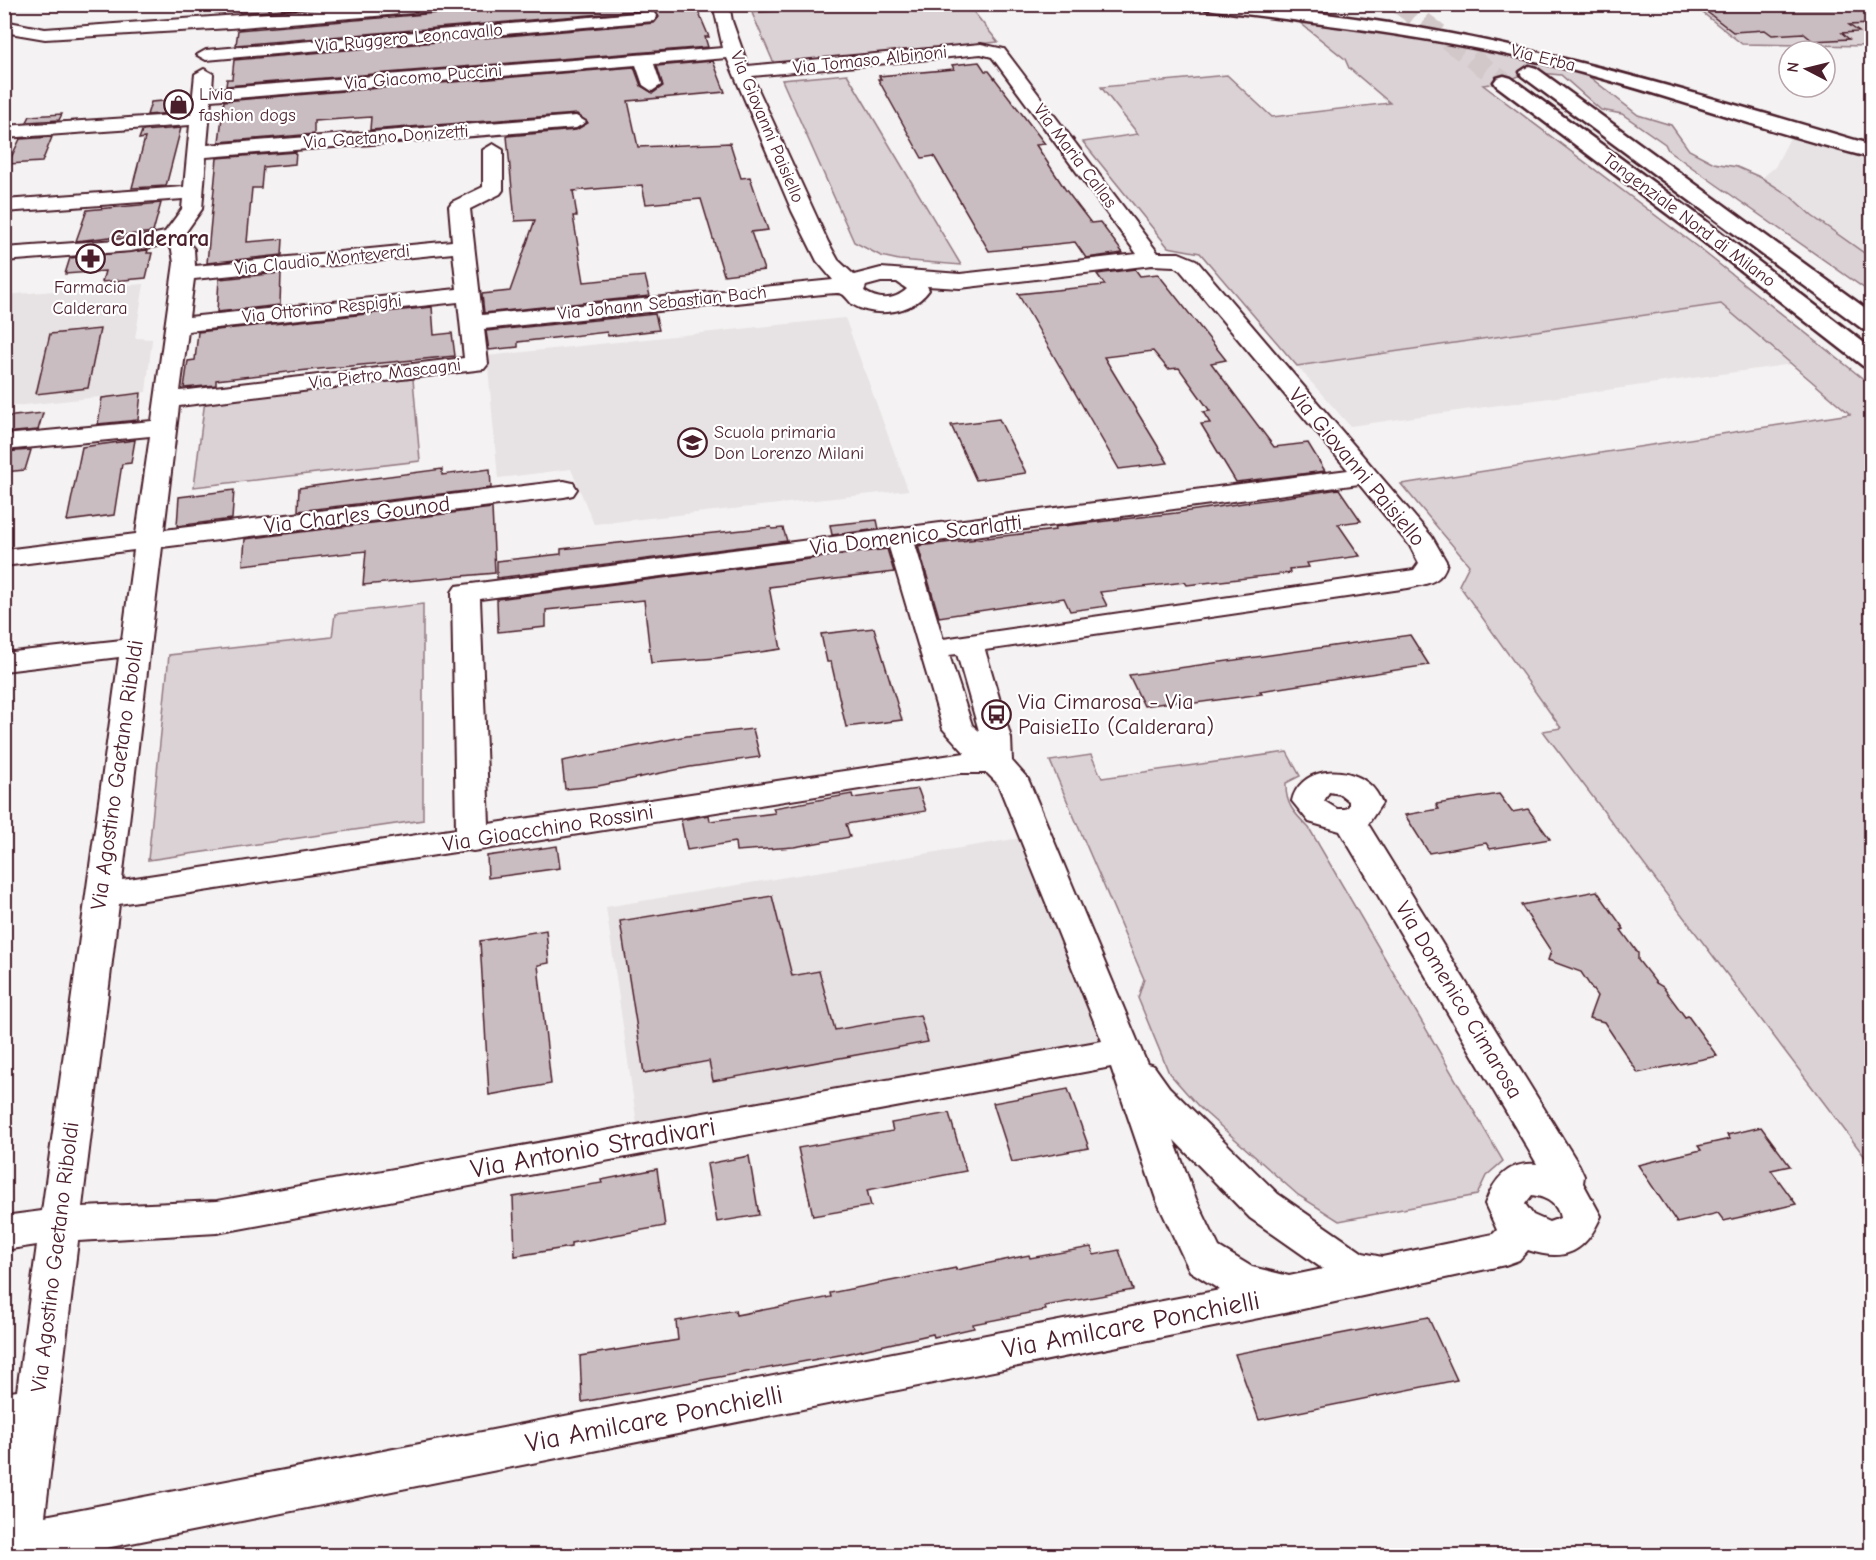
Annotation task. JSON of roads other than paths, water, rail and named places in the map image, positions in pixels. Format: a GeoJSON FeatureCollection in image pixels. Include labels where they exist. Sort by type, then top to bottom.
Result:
{"type":"FeatureCollection","features":[{"type":"Feature","properties":{"kind":"main road","name":"Via Erba"},"geometry":{"type":"LineString","coordinates":[[1206,4],[1392,28],[1521,52],[1638,83],[1872,152]]}},
{"type":"Feature","properties":{"kind":"main road","name":"Tangenziale Nord di Milano"},"geometry":{"type":"LineString","coordinates":[[1529,72],[1872,325]]}},
{"type":"Feature","properties":{"kind":"main road","name":"Tangenziale Nord di Milano"},"geometry":{"type":"LineString","coordinates":[[1504,82],[1681,213],[1872,361]]}},
{"type":"Feature","properties":{"kind":"street"},"geometry":{"type":"LineString","coordinates":[[4,26],[28,33],[45,34],[305,4]]}},
{"type":"Feature","properties":{"kind":"street"},"geometry":{"type":"LineString","coordinates":[[214,15],[461,4]]}},
{"type":"Feature","properties":{"kind":"street","name":"Via Giovanni Paisiello"},"geometry":{"type":"LineString","coordinates":[[721,4],[741,72],[780,163],[829,263],[854,286],[853,293],[858,298],[879,304],[897,303],[905,283],[960,281],[1152,259],[1179,260],[1188,265],[1366,475],[1429,554],[1433,563],[1431,571],[1424,576],[932,649]]}},
{"type":"Feature","properties":{"kind":"street"},"geometry":{"type":"LineString","coordinates":[[4,255],[131,245],[172,237],[192,209],[195,137],[208,95],[206,55],[214,15]]}},
{"type":"Feature","properties":{"kind":"street","name":"Via Ruggero Leoncavallo"},"geometry":{"type":"LineString","coordinates":[[206,55],[648,17]]}},
{"type":"Feature","properties":{"kind":"street","name":"Via Tomaso Albinoni"},"geometry":{"type":"LineString","coordinates":[[741,72],[981,49],[998,53]]}},
{"type":"Feature","properties":{"kind":"street","name":"Via Giacomo Puccini"},"geometry":{"type":"LineString","coordinates":[[208,95],[734,52]]}},
{"type":"Feature","properties":{"kind":"street","name":"Via Maria Callas"},"geometry":{"type":"LineString","coordinates":[[998,53],[1152,259]]}},
{"type":"Feature","properties":{"kind":"street"},"geometry":{"type":"LineString","coordinates":[[643,59],[652,85]]}},
{"type":"Feature","properties":{"kind":"street"},"geometry":{"type":"LineString","coordinates":[[4,132],[81,127],[195,137],[540,106]]}},
{"type":"Feature","properties":{"kind":"street","name":"Via Gaetano Donizetti"},"geometry":{"type":"LineString","coordinates":[[195,137],[576,122]]}},
{"type":"Feature","properties":{"kind":"street"},"geometry":{"type":"LineString","coordinates":[[72,148],[81,127]]}},
{"type":"Feature","properties":{"kind":"street","name":"Via Pietro Mascagni"},"geometry":{"type":"LineString","coordinates":[[167,400],[476,364],[459,206],[494,190],[493,150]]}},
{"type":"Feature","properties":{"kind":"street"},"geometry":{"type":"LineString","coordinates":[[4,206],[193,192]]}},
{"type":"Feature","properties":{"kind":"street"},"geometry":{"type":"LineString","coordinates":[[4,245],[141,235],[172,237]]}},
{"type":"Feature","properties":{"kind":"street","name":"Via Agostino Gaetano Riboldi"},"geometry":{"type":"LineString","coordinates":[[18,1549],[20,1411],[60,1225],[183,274],[183,249],[172,237]]}},
{"type":"Feature","properties":{"kind":"street","name":"Via Claudio Monteverdi"},"geometry":{"type":"LineString","coordinates":[[183,274],[462,246]]}},
{"type":"Feature","properties":{"kind":"street"},"geometry":{"type":"LineString","coordinates":[[821,248],[853,264],[905,283]]}},
{"type":"Feature","properties":{"kind":"street","name":"Via Johann Sebastian Bach"},"geometry":{"type":"LineString","coordinates":[[471,323],[823,287],[854,286],[867,277],[905,283]]}},
{"type":"Feature","properties":{"kind":"street","name":"Via Ottorino Respighi"},"geometry":{"type":"LineString","coordinates":[[176,325],[469,294]]}},
{"type":"Feature","properties":{"kind":"street"},"geometry":{"type":"LineString","coordinates":[[4,443],[164,427]]}},
{"type":"Feature","properties":{"kind":"street","name":"Via Domenico Scarlatti"},"geometry":{"type":"LineString","coordinates":[[473,840],[466,592],[900,538],[1366,475]]}},
{"type":"Feature","properties":{"kind":"street","name":"Via Charles Gounod"},"geometry":{"type":"LineString","coordinates":[[4,558],[564,489]]}},
{"type":"Feature","properties":{"kind":"street","name":"Via Domenico Cimarosa"},"geometry":{"type":"LineString","coordinates":[[900,538],[958,729],[1012,779],[1124,1051],[1176,1199],[1204,1259],[1242,1282],[1289,1294],[1504,1248],[1521,1230],[1508,1216],[1504,1200],[1510,1186],[1524,1179],[1543,1179],[1562,1186],[1565,1176],[1350,820],[1355,818]]}},
{"type":"Feature","properties":{"kind":"street"},"geometry":{"type":"LineString","coordinates":[[969,644],[996,738],[996,763]]}},
{"type":"Feature","properties":{"kind":"street"},"geometry":{"type":"LineString","coordinates":[[4,662],[133,647]]}},
{"type":"Feature","properties":{"kind":"street","name":"Via Gioacchino Rossini"},"geometry":{"type":"LineString","coordinates":[[101,895],[960,764],[996,763]]}},
{"type":"Feature","properties":{"kind":"street","name":"Via Domenico Cimarosa"},"geometry":{"type":"LineString","coordinates":[[1124,1051],[1156,1097],[1264,1206],[1353,1268],[1379,1273]]}},
{"type":"Feature","properties":{"kind":"street","name":"Via Antonio Stradivari"},"geometry":{"type":"LineString","coordinates":[[4,1233],[60,1225],[217,1217],[1124,1051]]}},
{"type":"Feature","properties":{"kind":"street","name":"Via Amilcare Ponchielli"},"geometry":{"type":"LineString","coordinates":[[18,1549],[1289,1294]]}},
{"type":"Feature","properties":{"kind":"tunnel"},"geometry":{"type":"LineString","coordinates":[[1399,4],[1504,82]]}},
{"type":"Feature","properties":{"kind":"place","name":"Livia fashion dogs"},"geometry":{"type":"Point","coordinates":[178,104]}},
{"type":"Feature","properties":{"kind":"place","name":"Farmacia Calderara"},"geometry":{"type":"Point","coordinates":[90,258]}},
{"type":"Feature","properties":{"kind":"place","name":"Scuola primaria Don Lorenzo Milani"},"geometry":{"type":"Point","coordinates":[693,442]}},
{"type":"Feature","properties":{"kind":"place","name":"Via Cimarosa - Via PaisieIIo (Calderara)"},"geometry":{"type":"Point","coordinates":[997,715]}},
{"type":"Feature","properties":{"kind":"district","name":"Calderara"},"geometry":{"type":"Point","coordinates":[160,238]}}]}
